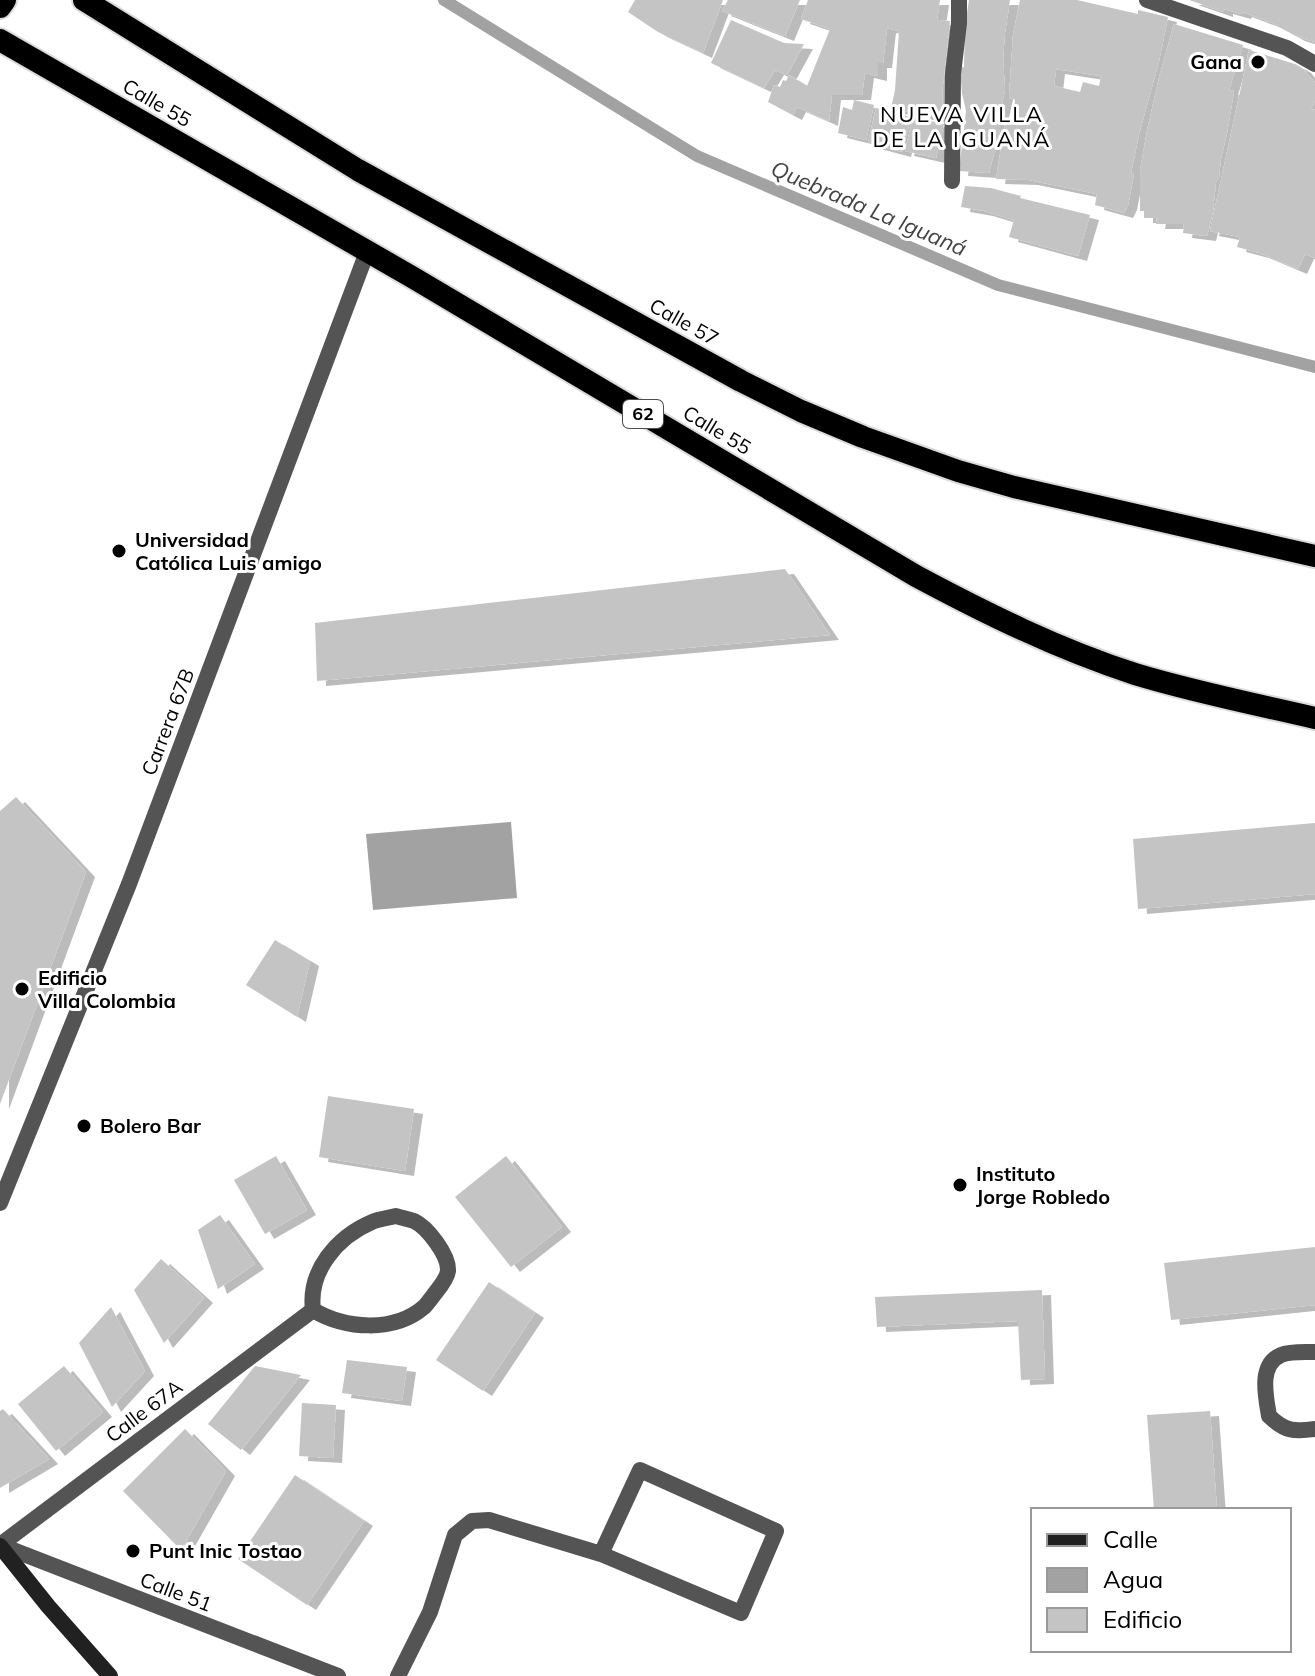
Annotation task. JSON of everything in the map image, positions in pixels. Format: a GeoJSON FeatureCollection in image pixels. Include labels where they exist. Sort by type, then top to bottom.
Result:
{"type":"FeatureCollection","features":[{"type":"Feature","properties":{"kind":"highway"},"geometry":{"type":"LineString","coordinates":[[0,7],[5,0]]}},
{"type":"Feature","properties":{"kind":"highway","name":"Calle 57"},"geometry":{"type":"LineString","coordinates":[[84,0],[358,170],[801,411],[915,457],[1014,487],[1315,556]]}},
{"type":"Feature","properties":{"kind":"highway","name":"Calle 55"},"geometry":{"type":"LineString","coordinates":[[0,40],[916,576],[989,615],[1043,640],[1132,673],[1174,686],[1315,718]]}},
{"type":"Feature","properties":{"kind":"main road"},"geometry":{"type":"LineString","coordinates":[[0,1545],[48,1606],[110,1676]]}},
{"type":"Feature","properties":{"kind":"street"},"geometry":{"type":"LineString","coordinates":[[952,181],[953,74],[959,0]]}},
{"type":"Feature","properties":{"kind":"street"},"geometry":{"type":"LineString","coordinates":[[1147,0],[1287,48],[1315,64]]}},
{"type":"Feature","properties":{"kind":"street","name":"Carrera 67B"},"geometry":{"type":"LineString","coordinates":[[0,1203],[129,884],[367,252]]}},
{"type":"Feature","properties":{"kind":"street"},"geometry":{"type":"LineString","coordinates":[[396,1216],[416,1222],[434,1239],[444,1256],[448,1271],[440,1286],[425,1306],[410,1317],[376,1327],[327,1318],[313,1310],[315,1279],[323,1262],[343,1240],[371,1222],[396,1216]]}},
{"type":"Feature","properties":{"kind":"street","name":"Calle 67A"},"geometry":{"type":"LineString","coordinates":[[0,1545],[313,1310]]}},
{"type":"Feature","properties":{"kind":"street"},"geometry":{"type":"LineString","coordinates":[[1315,1352],[1282,1354],[1271,1364],[1264,1384],[1269,1416],[1282,1428],[1299,1431],[1315,1429]]}},
{"type":"Feature","properties":{"kind":"street"},"geometry":{"type":"LineString","coordinates":[[398,1676],[430,1612],[455,1535],[472,1521],[489,1520],[601,1554],[741,1613],[776,1531],[640,1470],[601,1554]]}},
{"type":"Feature","properties":{"kind":"street","name":"Calle 51"},"geometry":{"type":"LineString","coordinates":[[0,1545],[338,1676]]}},
{"type":"Feature","properties":{"kind":"water"},"geometry":{"type":"Polygon","coordinates":[[[511,822],[517,898],[373,910],[366,834],[511,822]]]}},
{"type":"Feature","properties":{"kind":"building"},"geometry":{"type":"Polygon","coordinates":[[[635,0],[723,0],[703,53],[658,32],[628,12],[635,0]]]}},
{"type":"Feature","properties":{"kind":"building"},"geometry":{"type":"Polygon","coordinates":[[[728,0],[800,0],[785,36],[722,11],[728,0]]]}},
{"type":"Feature","properties":{"kind":"building"},"geometry":{"type":"Polygon","coordinates":[[[808,0],[940,0],[937,20],[950,21],[942,94],[943,119],[891,108],[899,31],[887,28],[883,63],[878,63],[878,76],[865,73],[862,95],[832,95],[829,121],[797,107],[793,115],[768,102],[774,85],[780,87],[789,75],[807,86],[830,29],[801,19],[808,0]]]}},
{"type":"Feature","properties":{"kind":"building"},"geometry":{"type":"Polygon","coordinates":[[[969,0],[1010,0],[1003,59],[1005,90],[1000,129],[989,173],[959,171],[966,111],[960,68],[964,67],[969,0]]]}},
{"type":"Feature","properties":{"kind":"building"},"geometry":{"type":"Polygon","coordinates":[[[1020,0],[1077,0],[1138,14],[1138,10],[1168,17],[1139,134],[1131,173],[1134,174],[1124,213],[1095,205],[1097,194],[1029,180],[996,179],[1005,123],[1011,124],[1015,101],[1009,98],[1013,35],[1020,0]],[[1056,69],[1054,86],[1080,92],[1083,82],[1099,86],[1101,76],[1056,69]]]}},
{"type":"Feature","properties":{"kind":"building"},"geometry":{"type":"Polygon","coordinates":[[[1189,0],[1315,0],[1315,42],[1243,12],[1224,9],[1224,12],[1189,0]]]}},
{"type":"Feature","properties":{"kind":"building"},"geometry":{"type":"Polygon","coordinates":[[[731,20],[784,43],[804,44],[787,75],[775,70],[764,88],[711,63],[731,20]]]}},
{"type":"Feature","properties":{"kind":"building"},"geometry":{"type":"Polygon","coordinates":[[[1174,24],[1243,45],[1229,90],[1234,91],[1207,236],[1183,233],[1184,224],[1156,224],[1157,218],[1144,218],[1144,211],[1140,211],[1140,171],[1147,131],[1174,24]]]}},
{"type":"Feature","properties":{"kind":"building"},"geometry":{"type":"Polygon","coordinates":[[[1249,50],[1295,64],[1315,83],[1315,101],[1310,109],[1315,110],[1315,258],[1305,254],[1298,269],[1237,247],[1240,237],[1210,231],[1249,50]]]}},
{"type":"Feature","properties":{"kind":"building"},"geometry":{"type":"Polygon","coordinates":[[[854,100],[874,105],[866,140],[838,133],[843,107],[852,110],[854,100]]]}},
{"type":"Feature","properties":{"kind":"building"},"geometry":{"type":"Polygon","coordinates":[[[876,108],[911,117],[902,152],[868,143],[876,108]]]}},
{"type":"Feature","properties":{"kind":"building"},"geometry":{"type":"Polygon","coordinates":[[[913,117],[944,124],[936,158],[905,151],[913,117]]]}},
{"type":"Feature","properties":{"kind":"building"},"geometry":{"type":"Polygon","coordinates":[[[965,186],[991,188],[1090,215],[1078,256],[1009,237],[1014,220],[961,207],[965,186]]]}},
{"type":"Feature","properties":{"kind":"building"},"geometry":{"type":"Polygon","coordinates":[[[785,569],[830,635],[317,681],[315,623],[785,569]]]}},
{"type":"Feature","properties":{"kind":"building","name":"Edificio Villa Colombia"},"geometry":{"type":"Polygon","coordinates":[[[16,797],[86,872],[0,1104],[0,811],[16,797]]]}},
{"type":"Feature","properties":{"kind":"building"},"geometry":{"type":"Polygon","coordinates":[[[1315,823],[1315,894],[1138,909],[1133,839],[1315,823]]]}},
{"type":"Feature","properties":{"kind":"building"},"geometry":{"type":"Polygon","coordinates":[[[275,940],[310,961],[297,1017],[246,985],[275,940]]]}},
{"type":"Feature","properties":{"kind":"building"},"geometry":{"type":"Polygon","coordinates":[[[328,1096],[414,1109],[405,1171],[319,1157],[328,1096]]]}},
{"type":"Feature","properties":{"kind":"building"},"geometry":{"type":"Polygon","coordinates":[[[276,1156],[307,1210],[265,1234],[234,1180],[276,1156]]]}},
{"type":"Feature","properties":{"kind":"building"},"geometry":{"type":"Polygon","coordinates":[[[506,1156],[562,1227],[511,1267],[455,1197],[506,1156]]]}},
{"type":"Feature","properties":{"kind":"building"},"geometry":{"type":"Polygon","coordinates":[[[220,1215],[255,1264],[218,1289],[198,1230],[220,1215]]]}},
{"type":"Feature","properties":{"kind":"building"},"geometry":{"type":"Polygon","coordinates":[[[1315,1247],[1315,1305],[1171,1320],[1164,1263],[1315,1247]]]}},
{"type":"Feature","properties":{"kind":"building"},"geometry":{"type":"Polygon","coordinates":[[[161,1259],[204,1298],[164,1343],[134,1290],[161,1259]]]}},
{"type":"Feature","properties":{"kind":"building"},"geometry":{"type":"Polygon","coordinates":[[[489,1282],[535,1313],[483,1391],[436,1360],[489,1282]]]}},
{"type":"Feature","properties":{"kind":"building"},"geometry":{"type":"Polygon","coordinates":[[[1042,1290],[1045,1379],[1021,1380],[1018,1321],[877,1327],[875,1297],[1042,1290]]]}},
{"type":"Feature","properties":{"kind":"building"},"geometry":{"type":"Polygon","coordinates":[[[111,1307],[145,1371],[112,1407],[79,1343],[111,1307]]]}},
{"type":"Feature","properties":{"kind":"building"},"geometry":{"type":"Polygon","coordinates":[[[347,1360],[407,1367],[402,1401],[342,1393],[347,1360]]]}},
{"type":"Feature","properties":{"kind":"building"},"geometry":{"type":"Polygon","coordinates":[[[64,1366],[103,1412],[56,1451],[18,1404],[64,1366]]]}},
{"type":"Feature","properties":{"kind":"building"},"geometry":{"type":"Polygon","coordinates":[[[255,1366],[301,1375],[241,1450],[208,1424],[255,1366]]]}},
{"type":"Feature","properties":{"kind":"building"},"geometry":{"type":"Polygon","coordinates":[[[302,1403],[336,1405],[333,1458],[299,1456],[302,1403]]]}},
{"type":"Feature","properties":{"kind":"building"},"geometry":{"type":"Polygon","coordinates":[[[3,1409],[49,1459],[0,1488],[0,1411],[3,1409]]]}},
{"type":"Feature","properties":{"kind":"building"},"geometry":{"type":"Polygon","coordinates":[[[1210,1411],[1217,1508],[1154,1508],[1147,1415],[1210,1411]]]}},
{"type":"Feature","properties":{"kind":"building"},"geometry":{"type":"Polygon","coordinates":[[[185,1429],[226,1471],[181,1550],[123,1491],[185,1429]]]}},
{"type":"Feature","properties":{"kind":"building"},"geometry":{"type":"Polygon","coordinates":[[[295,1475],[364,1521],[307,1605],[238,1559],[295,1475]]]}},
{"type":"Feature","properties":{"kind":"waterway","name":"Quebrada La Iguaná"},"geometry":{"type":"LineString","coordinates":[[444,0],[697,156],[998,285],[1315,367]]}},
{"type":"Feature","properties":{"kind":"place","name":"Gana"},"geometry":{"type":"Point","coordinates":[1258,62]}},
{"type":"Feature","properties":{"kind":"place","name":"Universidad Católica Luis amigo"},"geometry":{"type":"Point","coordinates":[119,551]}},
{"type":"Feature","properties":{"kind":"place","name":"Edificio Villa Colombia"},"geometry":{"type":"Point","coordinates":[22,989]}},
{"type":"Feature","properties":{"kind":"place","name":"Bolero Bar"},"geometry":{"type":"Point","coordinates":[84,1126]}},
{"type":"Feature","properties":{"kind":"place","name":"Instituto Jorge Robledo"},"geometry":{"type":"Point","coordinates":[960,1185]}},
{"type":"Feature","properties":{"kind":"place","name":"Punt Inic Tostao"},"geometry":{"type":"Point","coordinates":[133,1551]}},
{"type":"Feature","properties":{"kind":"district","name":"NUEVA VILLA DE LA IGUANÁ"},"geometry":{"type":"Point","coordinates":[962,126]}}]}
